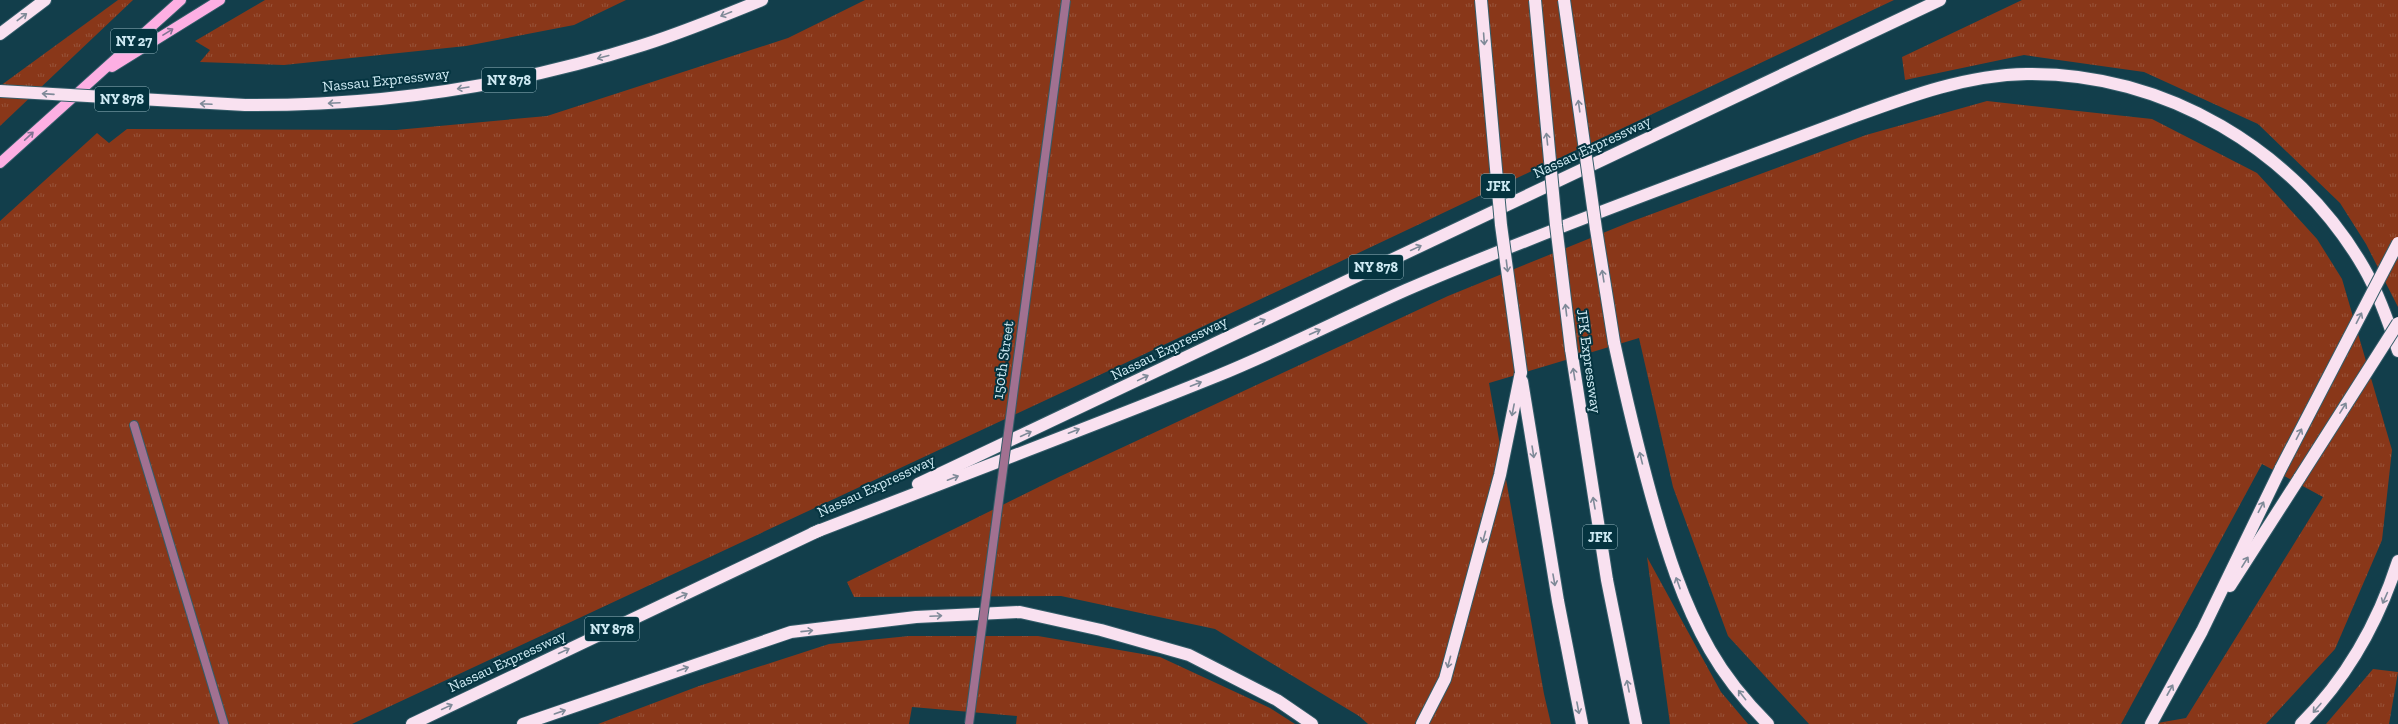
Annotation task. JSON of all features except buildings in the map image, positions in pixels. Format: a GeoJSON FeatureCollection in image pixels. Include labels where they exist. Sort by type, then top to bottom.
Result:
{"type":"FeatureCollection","features":[{"type":"Feature","properties":{"kind":"highway"},"geometry":{"type":"LineString","coordinates":[[0,34],[45,0]]}},
{"type":"Feature","properties":{"kind":"highway","name":"Nassau Expressway"},"geometry":{"type":"LineString","coordinates":[[0,91],[245,105],[366,101],[428,93],[524,77],[645,44],[762,0]]}},
{"type":"Feature","properties":{"kind":"highway","name":"JFK"},"geometry":{"type":"LineString","coordinates":[[1481,0],[1501,225],[1521,372],[1556,594],[1582,724]]}},
{"type":"Feature","properties":{"kind":"highway","name":"JFK Expressway"},"geometry":{"type":"LineString","coordinates":[[1535,0],[1556,225],[1570,349],[1607,580],[1636,724]]}},
{"type":"Feature","properties":{"kind":"highway"},"geometry":{"type":"LineString","coordinates":[[1564,0],[1597,236],[1614,342],[1645,472],[1668,556],[1681,591],[1711,651],[1729,679],[1768,724]]}},
{"type":"Feature","properties":{"kind":"highway","name":"Nassau Expressway"},"geometry":{"type":"LineString","coordinates":[[412,724],[813,533],[1108,396],[1940,0]]}},
{"type":"Feature","properties":{"kind":"highway"},"geometry":{"type":"LineString","coordinates":[[813,533],[1221,374],[1407,290],[1627,201],[1925,91],[1998,76],[2066,76],[2138,89],[2208,118],[2240,137],[2298,183],[2346,239],[2365,269],[2380,300],[2398,351]]}},
{"type":"Feature","properties":{"kind":"highway"},"geometry":{"type":"LineString","coordinates":[[2202,631],[2281,468],[2398,243]]}},
{"type":"Feature","properties":{"kind":"highway"},"geometry":{"type":"LineString","coordinates":[[2151,724],[2202,631],[2398,323]]}},
{"type":"Feature","properties":{"kind":"highway"},"geometry":{"type":"LineString","coordinates":[[1422,724],[1445,679],[1500,475],[1521,372]]}},
{"type":"Feature","properties":{"kind":"highway"},"geometry":{"type":"LineString","coordinates":[[2301,724],[2337,684],[2356,656],[2388,592],[2398,561]]}},
{"type":"Feature","properties":{"kind":"highway"},"geometry":{"type":"LineString","coordinates":[[523,724],[791,632],[916,617],[1020,612],[1100,630],[1190,655],[1277,700],[1312,724]]}},
{"type":"Feature","properties":{"kind":"main road","name":"NY 27"},"geometry":{"type":"LineString","coordinates":[[0,163],[87,83],[181,0]]}},
{"type":"Feature","properties":{"kind":"main road"},"geometry":{"type":"LineString","coordinates":[[87,83],[220,0]]}},
{"type":"Feature","properties":{"kind":"street","name":"150th Street"},"geometry":{"type":"LineString","coordinates":[[968,724],[1066,0]]}},
{"type":"Feature","properties":{"kind":"street"},"geometry":{"type":"LineString","coordinates":[[134,425],[224,724]]}},
{"type":"Feature","properties":{"kind":"green space"},"geometry":{"type":"Polygon","coordinates":[[[118,0],[133,0],[0,126],[0,86],[118,0]]]}},
{"type":"Feature","properties":{"kind":"green space"},"geometry":{"type":"Polygon","coordinates":[[[265,0],[626,0],[574,25],[466,46],[284,65],[200,62],[210,50],[195,41],[265,0]]]}},
{"type":"Feature","properties":{"kind":"green space"},"geometry":{"type":"Polygon","coordinates":[[[865,0],[1894,0],[1136,358],[352,724],[0,724],[0,221],[97,133],[109,143],[127,129],[396,130],[547,116],[788,38],[865,0]]]}},
{"type":"Feature","properties":{"kind":"green space"},"geometry":{"type":"Polygon","coordinates":[[[2022,0],[2398,0],[2398,307],[2366,244],[2340,203],[2258,124],[2144,72],[2024,55],[1905,80],[1902,57],[2022,0]]]}},
{"type":"Feature","properties":{"kind":"green space"},"geometry":{"type":"Polygon","coordinates":[[[1987,101],[2152,119],[2257,173],[2317,239],[2342,279],[2392,450],[2382,540],[2335,649],[2266,724],[2152,724],[2186,718],[2323,497],[2262,464],[2121,724],[1809,724],[1728,636],[1673,487],[1639,338],[1489,383],[1544,694],[1551,724],[1368,724],[1359,716],[1215,629],[1061,596],[854,597],[847,582],[1061,476],[1448,296],[1630,222],[1866,135],[1987,101]]]}},
{"type":"Feature","properties":{"kind":"green space"},"geometry":{"type":"Polygon","coordinates":[[[1647,557],[1721,692],[1748,724],[1670,724],[1647,557]]]}},
{"type":"Feature","properties":{"kind":"green space"},"geometry":{"type":"Polygon","coordinates":[[[909,636],[1038,636],[1160,657],[1270,708],[1295,724],[1016,724],[1017,716],[912,707],[909,724],[598,724],[699,686],[829,644],[909,636]]]}},
{"type":"Feature","properties":{"kind":"green space"},"geometry":{"type":"Polygon","coordinates":[[[2373,669],[2398,672],[2389,724],[2326,724],[2373,669]]]}}]}
